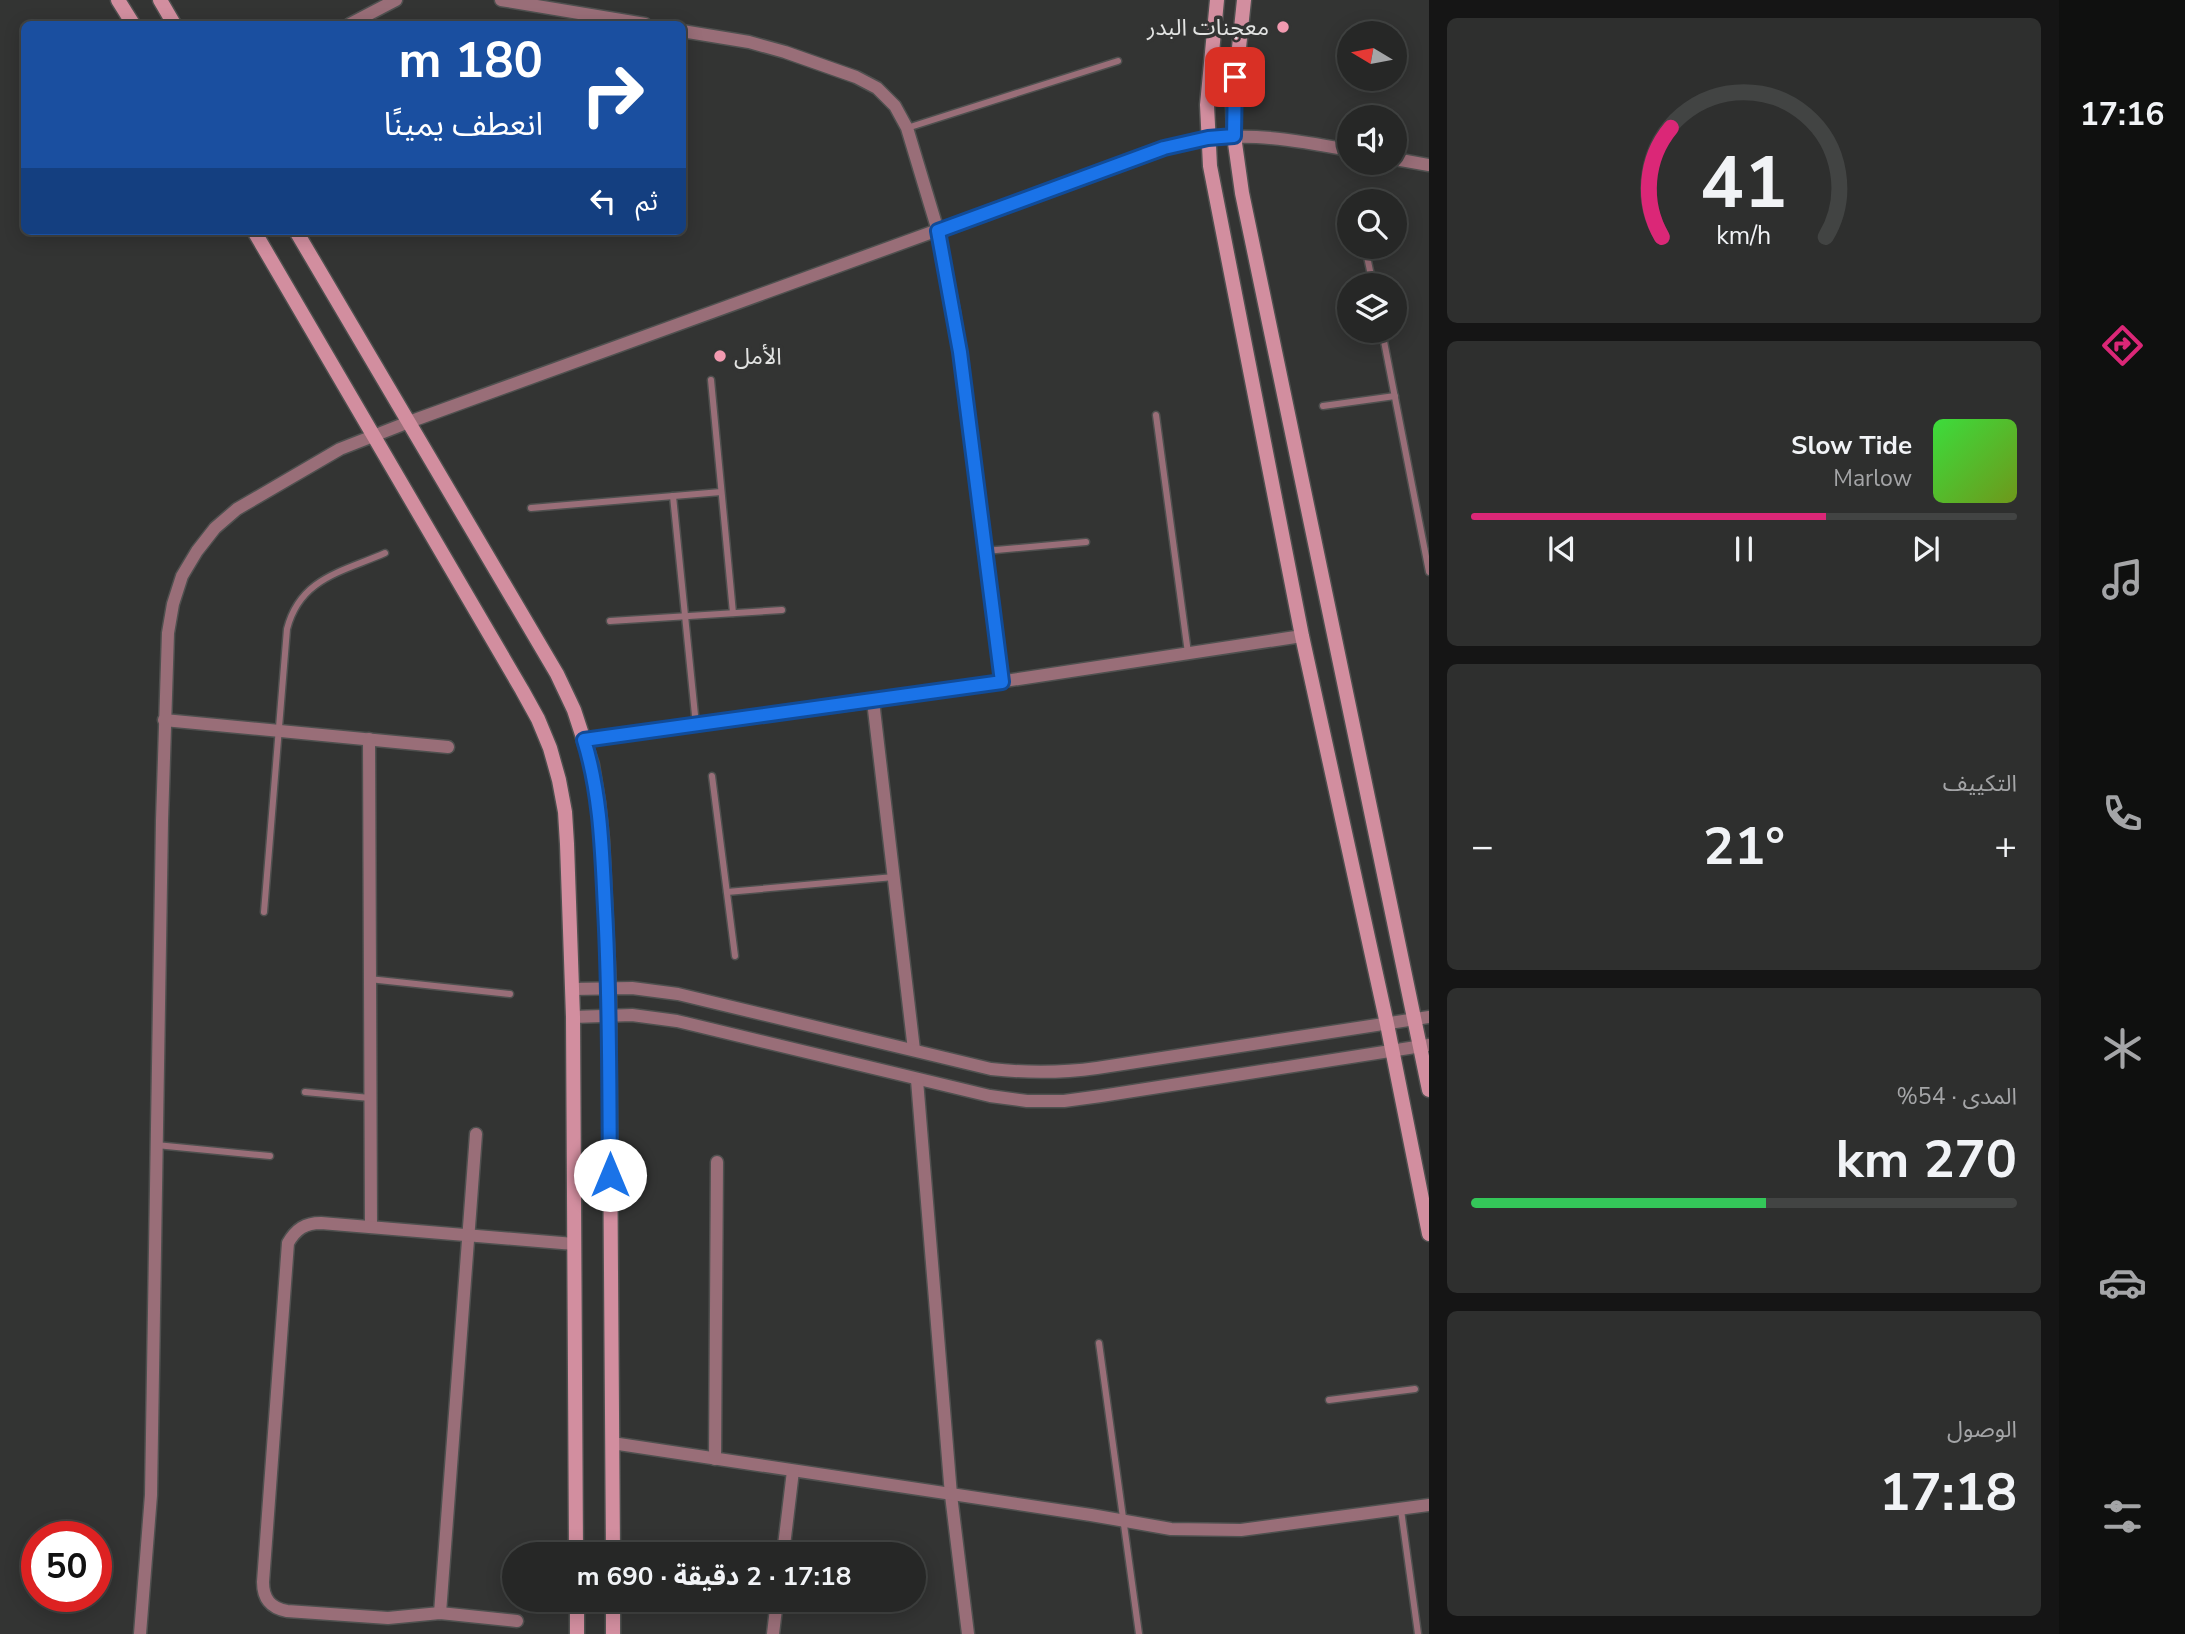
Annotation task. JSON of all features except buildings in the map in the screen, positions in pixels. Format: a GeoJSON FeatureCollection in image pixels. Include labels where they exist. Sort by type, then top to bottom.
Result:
{"type":"FeatureCollection","features":[{"type":"Feature","properties":{"kind":"main road"},"geometry":{"type":"LineString","coordinates":[[118,0],[131,21]]}},
{"type":"Feature","properties":{"kind":"main road"},"geometry":{"type":"LineString","coordinates":[[160,0],[172,21]]}},
{"type":"Feature","properties":{"kind":"main road"},"geometry":{"type":"LineString","coordinates":[[1217,0],[1208,105],[1208,138],[1216,199],[1302,636],[1393,1050],[1429,1234]]}},
{"type":"Feature","properties":{"kind":"main road"},"geometry":{"type":"LineString","coordinates":[[1244,0],[1235,77],[1234,136],[1242,193],[1422,1018],[1429,1090]]}},
{"type":"Feature","properties":{"kind":"main road"},"geometry":{"type":"LineString","coordinates":[[256,235],[522,690],[550,748],[559,780],[565,811],[573,1017],[576,1542]]}},
{"type":"Feature","properties":{"kind":"main road"},"geometry":{"type":"LineString","coordinates":[[298,235],[557,674],[574,710],[592,765],[598,802],[609,988],[612,1542]]}},
{"type":"Feature","properties":{"kind":"main road"},"geometry":{"type":"LineString","coordinates":[[577,1612],[577,1634]]}},
{"type":"Feature","properties":{"kind":"main road"},"geometry":{"type":"LineString","coordinates":[[613,1612],[613,1634]]}},
{"type":"Feature","properties":{"kind":"street"},"geometry":{"type":"LineString","coordinates":[[356,21],[396,0]]}},
{"type":"Feature","properties":{"kind":"street"},"geometry":{"type":"LineString","coordinates":[[500,0],[627,21]]}},
{"type":"Feature","properties":{"kind":"street"},"geometry":{"type":"LineString","coordinates":[[686,32],[773,48],[856,77],[877,88],[895,106],[907,128],[938,231],[958,339],[1002,682]]}},
{"type":"Feature","properties":{"kind":"street"},"geometry":{"type":"LineString","coordinates":[[140,1634],[151,1495],[167,633],[182,576],[215,528],[237,509],[340,449],[374,435],[1164,148],[1208,138],[1234,136],[1284,138],[1337,148]]}},
{"type":"Feature","properties":{"kind":"street"},"geometry":{"type":"LineString","coordinates":[[1407,161],[1429,165]]}},
{"type":"Feature","properties":{"kind":"street"},"geometry":{"type":"LineString","coordinates":[[584,740],[873,701],[1302,636]]}},
{"type":"Feature","properties":{"kind":"street"},"geometry":{"type":"LineString","coordinates":[[873,701],[914,1050]]}},
{"type":"Feature","properties":{"kind":"street"},"geometry":{"type":"LineString","coordinates":[[164,720],[449,747]]}},
{"type":"Feature","properties":{"kind":"street"},"geometry":{"type":"LineString","coordinates":[[369,739],[371,1227]]}},
{"type":"Feature","properties":{"kind":"street"},"geometry":{"type":"LineString","coordinates":[[572,989],[656,990],[678,994],[991,1069],[1026,1073],[1062,1073],[1422,1018]]}},
{"type":"Feature","properties":{"kind":"street"},"geometry":{"type":"LineString","coordinates":[[573,1017],[632,1015],[677,1021],[917,1080],[1027,1101],[1064,1101],[1424,1046]]}},
{"type":"Feature","properties":{"kind":"street"},"geometry":{"type":"LineString","coordinates":[[917,1080],[951,1495],[968,1634]]}},
{"type":"Feature","properties":{"kind":"street"},"geometry":{"type":"LineString","coordinates":[[440,1613],[476,1134]]}},
{"type":"Feature","properties":{"kind":"street"},"geometry":{"type":"LineString","coordinates":[[715,1459],[717,1162]]}},
{"type":"Feature","properties":{"kind":"street"},"geometry":{"type":"LineString","coordinates":[[517,1621],[440,1613],[388,1618],[287,1611],[271,1605],[263,1591],[288,1243],[293,1234],[310,1223],[574,1244]]}},
{"type":"Feature","properties":{"kind":"street"},"geometry":{"type":"LineString","coordinates":[[612,1443],[1171,1529],[1218,1531],[1429,1505]]}},
{"type":"Feature","properties":{"kind":"street"},"geometry":{"type":"LineString","coordinates":[[784,1542],[793,1471]]}},
{"type":"Feature","properties":{"kind":"street"},"geometry":{"type":"LineString","coordinates":[[773,1634],[776,1612]]}},
{"type":"Feature","properties":{"kind":"lane"},"geometry":{"type":"LineString","coordinates":[[907,128],[1118,61]]}},
{"type":"Feature","properties":{"kind":"lane"},"geometry":{"type":"LineString","coordinates":[[1384,343],[1429,572]]}},
{"type":"Feature","properties":{"kind":"lane"},"geometry":{"type":"LineString","coordinates":[[710,380],[733,613]]}},
{"type":"Feature","properties":{"kind":"lane"},"geometry":{"type":"LineString","coordinates":[[1323,406],[1395,396]]}},
{"type":"Feature","properties":{"kind":"lane"},"geometry":{"type":"LineString","coordinates":[[1156,415],[1188,653]]}},
{"type":"Feature","properties":{"kind":"lane"},"geometry":{"type":"LineString","coordinates":[[531,508],[721,492]]}},
{"type":"Feature","properties":{"kind":"lane"},"geometry":{"type":"LineString","coordinates":[[673,496],[696,725]]}},
{"type":"Feature","properties":{"kind":"lane"},"geometry":{"type":"LineString","coordinates":[[985,551],[1086,542]]}},
{"type":"Feature","properties":{"kind":"lane"},"geometry":{"type":"LineString","coordinates":[[264,912],[287,629],[291,614],[298,600],[322,580],[385,553]]}},
{"type":"Feature","properties":{"kind":"lane"},"geometry":{"type":"LineString","coordinates":[[610,621],[782,610]]}},
{"type":"Feature","properties":{"kind":"lane"},"geometry":{"type":"LineString","coordinates":[[712,776],[735,956]]}},
{"type":"Feature","properties":{"kind":"lane"},"geometry":{"type":"LineString","coordinates":[[727,892],[894,877]]}},
{"type":"Feature","properties":{"kind":"lane"},"geometry":{"type":"LineString","coordinates":[[369,979],[510,994]]}},
{"type":"Feature","properties":{"kind":"lane"},"geometry":{"type":"LineString","coordinates":[[305,1092],[370,1098]]}},
{"type":"Feature","properties":{"kind":"lane"},"geometry":{"type":"LineString","coordinates":[[156,1145],[270,1156]]}},
{"type":"Feature","properties":{"kind":"lane"},"geometry":{"type":"LineString","coordinates":[[1099,1343],[1139,1634]]}},
{"type":"Feature","properties":{"kind":"lane"},"geometry":{"type":"LineString","coordinates":[[1329,1400],[1415,1389]]}},
{"type":"Feature","properties":{"kind":"lane"},"geometry":{"type":"LineString","coordinates":[[1401,1510],[1418,1634]]}},
{"type":"Feature","properties":{"kind":"place","name":"معجنات البدر"},"geometry":{"type":"Point","coordinates":[1283,27]}},
{"type":"Feature","properties":{"kind":"place","name":"الأمل"},"geometry":{"type":"Point","coordinates":[720,356]}},
{"type":"Feature","properties":{"kind":"route"},"geometry":{"type":"LineString","coordinates":[[610,1175],[609,988],[602,840],[592,765],[584,740],[1002,682],[960,352],[938,231],[1164,148],[1208,138],[1234,136],[1235,77]]}}]}
